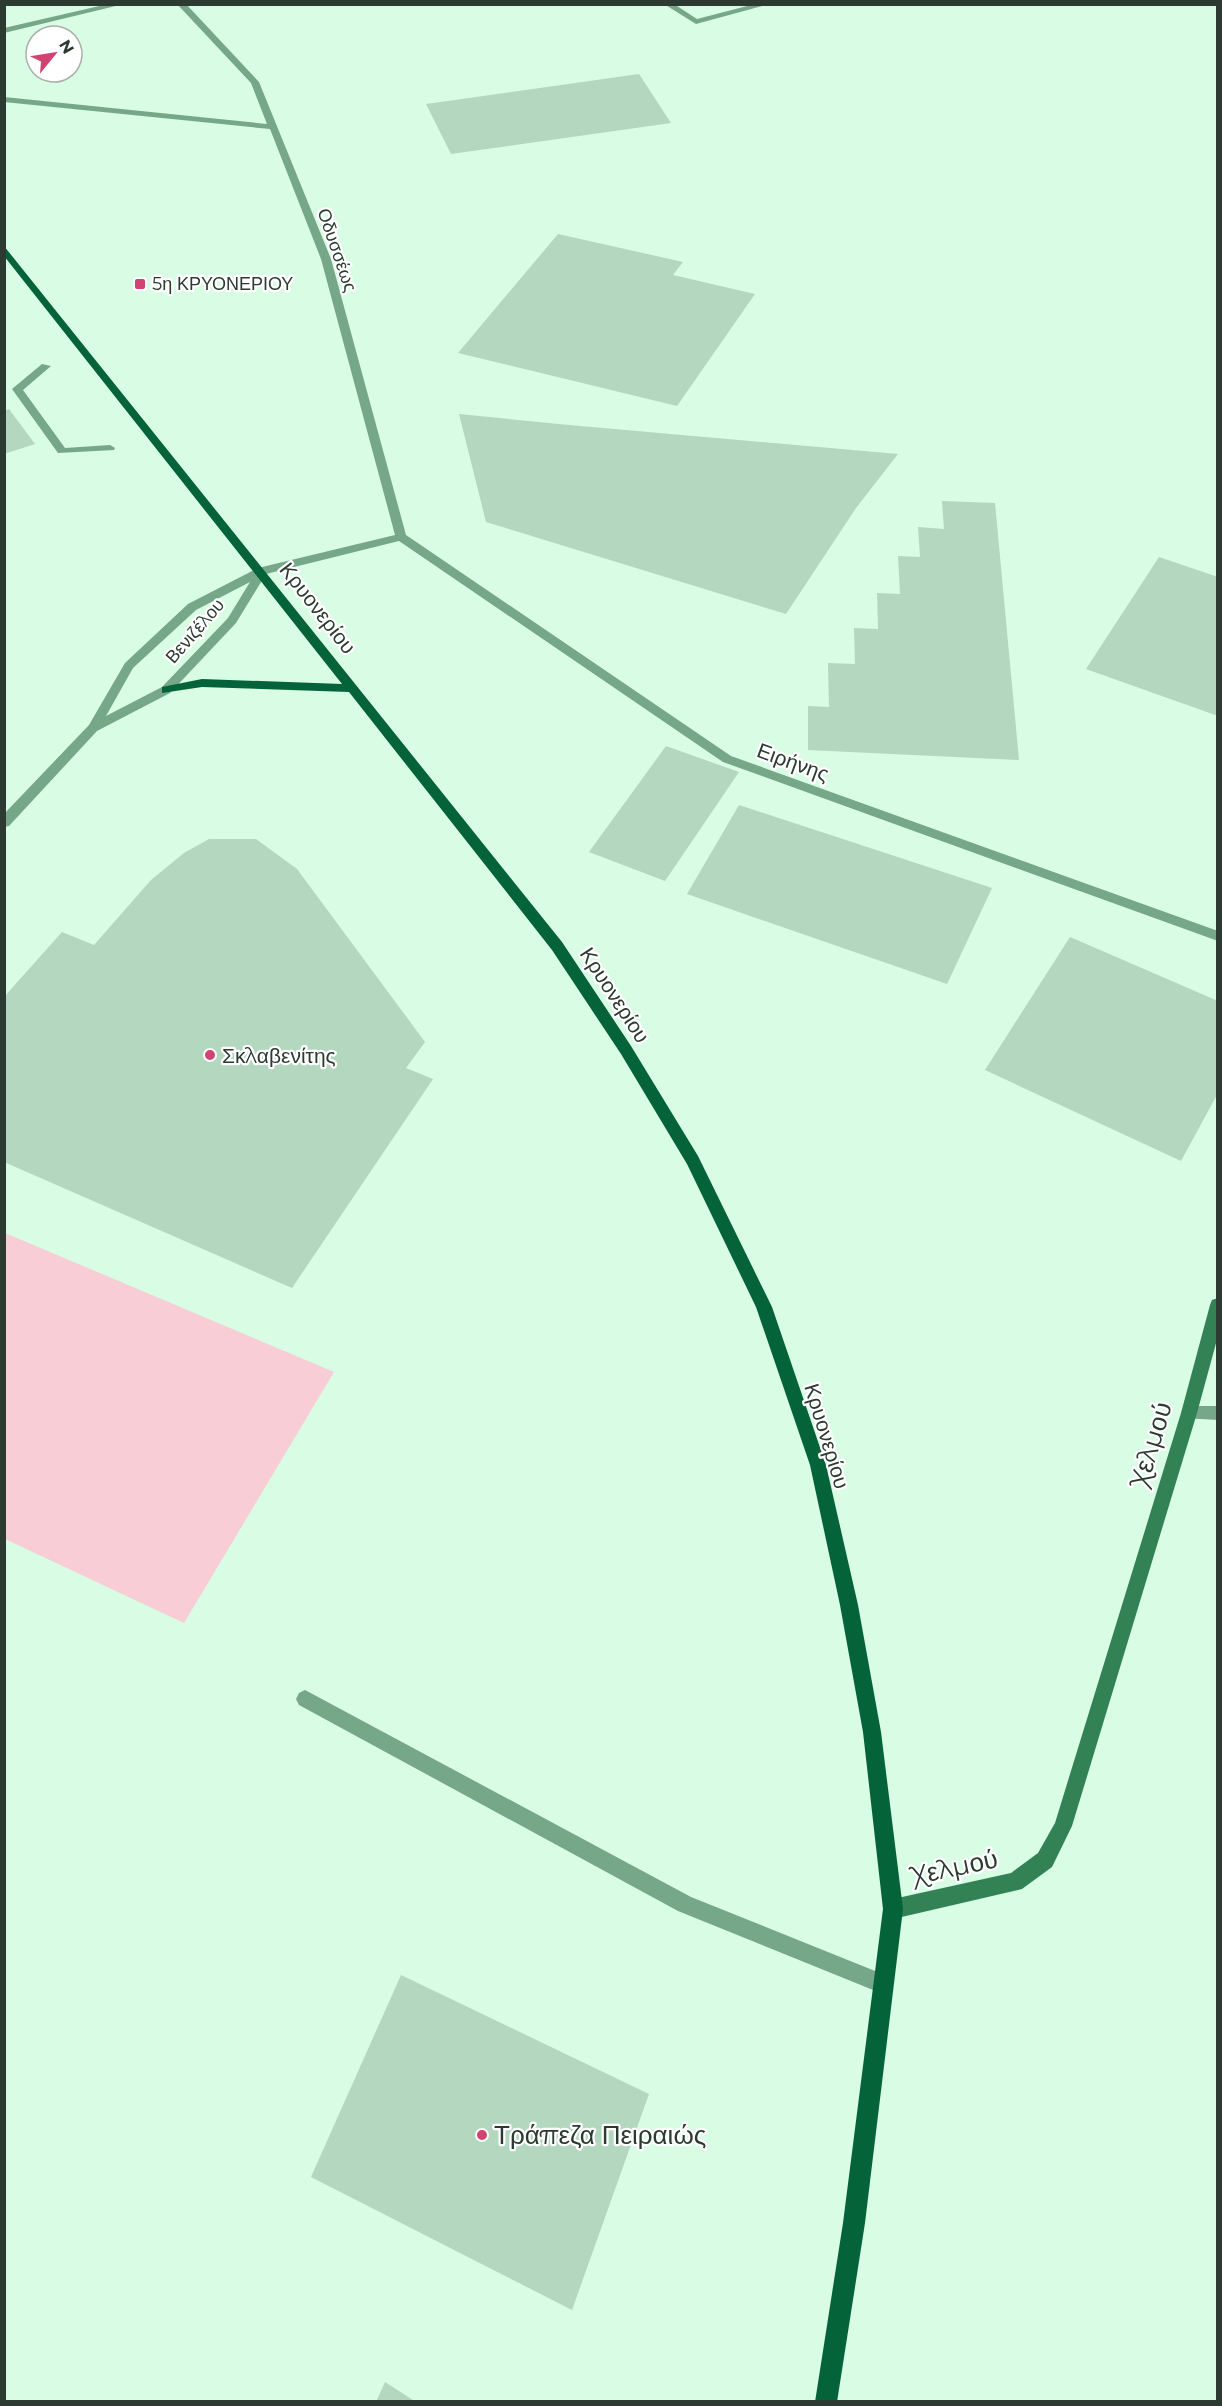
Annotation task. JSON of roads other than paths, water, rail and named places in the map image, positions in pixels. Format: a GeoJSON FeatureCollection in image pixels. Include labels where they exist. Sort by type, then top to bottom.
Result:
{"type":"FeatureCollection","features":[{"type":"Feature","properties":{"kind":"main road","name":"Κρυονερίου"},"geometry":{"type":"LineString","coordinates":[[4,249],[262,571],[557,946],[626,1050],[693,1160],[764,1307],[818,1465],[849,1605],[872,1732],[893,1909]]}},
{"type":"Feature","properties":{"kind":"main road"},"geometry":{"type":"LineString","coordinates":[[166,690],[202,683],[354,688]]}},
{"type":"Feature","properties":{"kind":"main road","name":"Χελμού"},"geometry":{"type":"LineString","coordinates":[[826,2402],[854,2223],[893,1909]]}},
{"type":"Feature","properties":{"kind":"street"},"geometry":{"type":"LineString","coordinates":[[4,31],[120,4]]}},
{"type":"Feature","properties":{"kind":"street","name":"Οδυσσέως"},"geometry":{"type":"LineString","coordinates":[[181,4],[255,82],[326,259],[401,537]]}},
{"type":"Feature","properties":{"kind":"street"},"geometry":{"type":"LineString","coordinates":[[668,4],[696,22],[766,4]]}},
{"type":"Feature","properties":{"kind":"street"},"geometry":{"type":"LineString","coordinates":[[4,99],[273,127]]}},
{"type":"Feature","properties":{"kind":"street"},"geometry":{"type":"LineString","coordinates":[[46,366],[17,389],[62,451],[110,448]]}},
{"type":"Feature","properties":{"kind":"street"},"geometry":{"type":"LineString","coordinates":[[262,571],[401,537]]}},
{"type":"Feature","properties":{"kind":"street","name":"Ειρήνης"},"geometry":{"type":"LineString","coordinates":[[401,537],[727,759],[1218,936]]}},
{"type":"Feature","properties":{"kind":"street","name":"Βενιζέλου"},"geometry":{"type":"LineString","coordinates":[[93,728],[166,690],[232,620],[262,571]]}},
{"type":"Feature","properties":{"kind":"street","name":"Βενιζέλου"},"geometry":{"type":"LineString","coordinates":[[4,822],[93,728],[129,666],[192,607],[262,571]]}},
{"type":"Feature","properties":{"kind":"street","name":"Χελμού"},"geometry":{"type":"LineString","coordinates":[[893,1909],[1015,1882],[1045,1860],[1063,1826],[1189,1413],[1218,1305]]}},
{"type":"Feature","properties":{"kind":"street"},"geometry":{"type":"LineString","coordinates":[[1189,1413],[1218,1413]]}},
{"type":"Feature","properties":{"kind":"street"},"geometry":{"type":"LineString","coordinates":[[305,1699],[685,1904],[883,1984]]}},
{"type":"Feature","properties":{"kind":"place","name":"5η ΚΡΥΟΝΕΡΙΟΥ"},"geometry":{"type":"Point","coordinates":[140,284]}},
{"type":"Feature","properties":{"kind":"place","name":"Σκλαβενίτης"},"geometry":{"type":"Point","coordinates":[210,1055]}},
{"type":"Feature","properties":{"kind":"place","name":"Τράπεζα Πειραιώς"},"geometry":{"type":"Point","coordinates":[482,2135]}}]}
